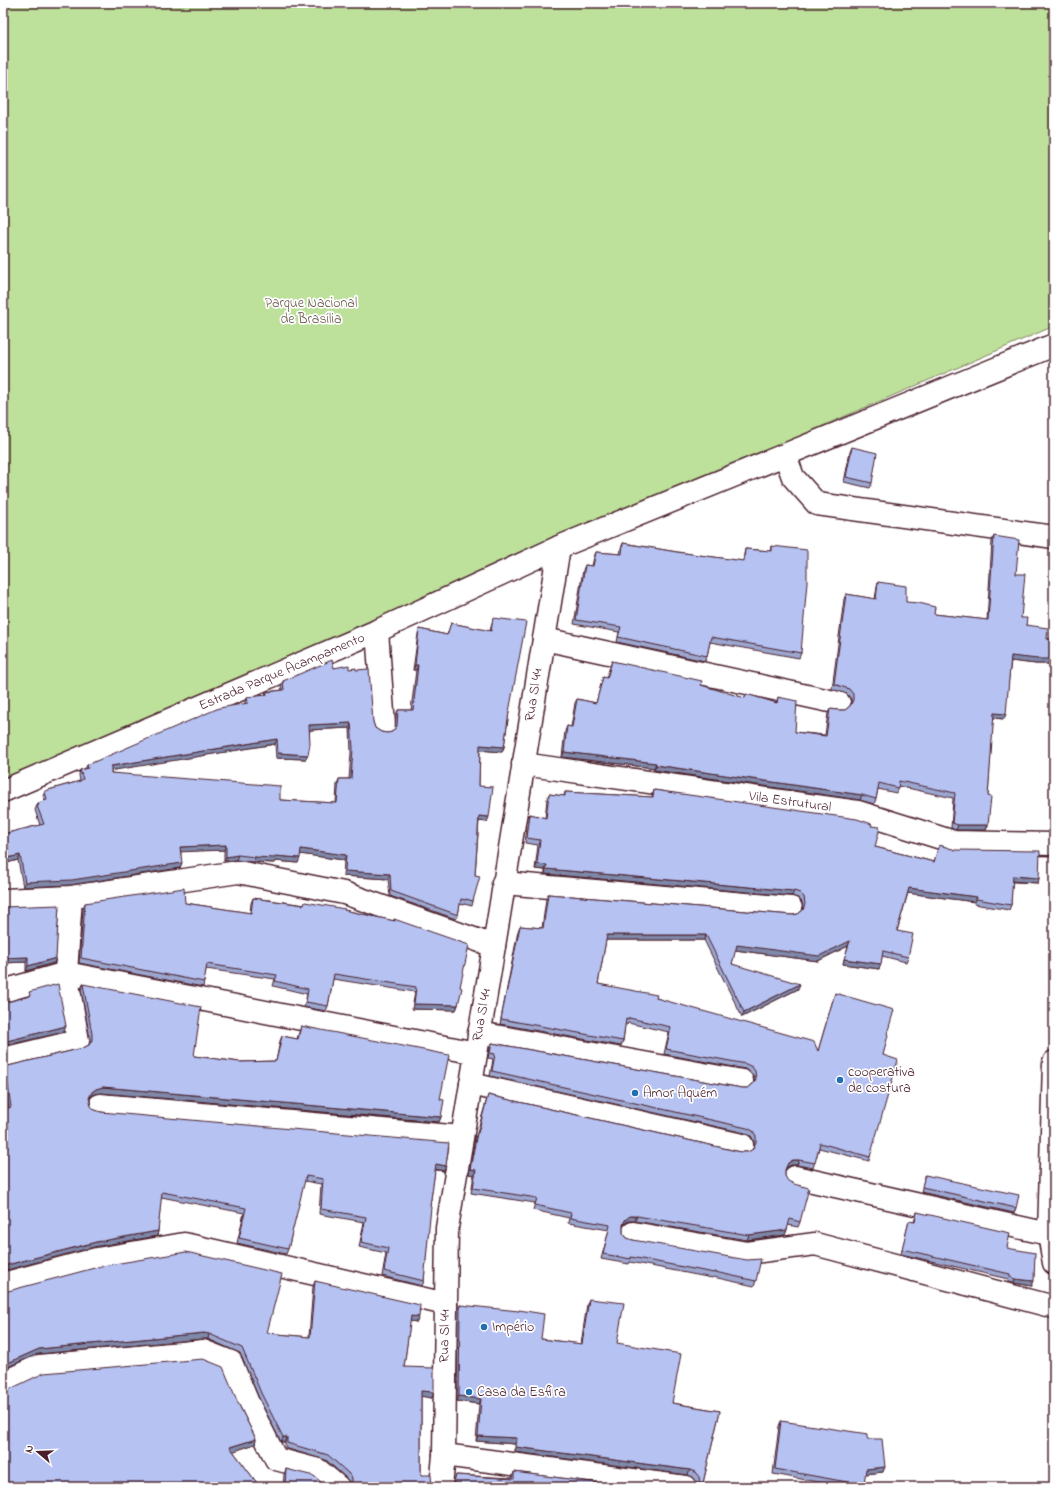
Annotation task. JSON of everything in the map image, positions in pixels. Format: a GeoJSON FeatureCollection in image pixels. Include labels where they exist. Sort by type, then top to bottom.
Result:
{"type":"FeatureCollection","features":[{"type":"Feature","properties":{"kind":"street","name":"Estrada Parque Acampamento"},"geometry":{"type":"LineString","coordinates":[[3,791],[377,631],[559,547],[1054,345]]}},
{"type":"Feature","properties":{"kind":"street"},"geometry":{"type":"LineString","coordinates":[[785,455],[793,476],[817,504],[1054,537]]}},
{"type":"Feature","properties":{"kind":"street","name":"Rua Sl 44"},"geometry":{"type":"LineString","coordinates":[[441,1487],[444,1455],[447,1228],[559,547]]}},
{"type":"Feature","properties":{"kind":"street"},"geometry":{"type":"LineString","coordinates":[[377,631],[384,726]]}},
{"type":"Feature","properties":{"kind":"street"},"geometry":{"type":"LineString","coordinates":[[544,639],[839,703]]}},
{"type":"Feature","properties":{"kind":"street","name":"Vila Estrutural"},"geometry":{"type":"LineString","coordinates":[[523,764],[858,812],[954,842],[1054,844]]}},
{"type":"Feature","properties":{"kind":"street"},"geometry":{"type":"LineString","coordinates":[[3,900],[71,897],[238,872],[344,893],[494,946]]}},
{"type":"Feature","properties":{"kind":"street"},"geometry":{"type":"LineString","coordinates":[[503,883],[791,908]]}},
{"type":"Feature","properties":{"kind":"street"},"geometry":{"type":"LineString","coordinates":[[3,1059],[78,1041],[66,973],[71,897]]}},
{"type":"Feature","properties":{"kind":"street"},"geometry":{"type":"LineString","coordinates":[[3,991],[66,973],[477,1043],[742,1081]]}},
{"type":"Feature","properties":{"kind":"street"},"geometry":{"type":"LineString","coordinates":[[1054,1062],[1049,1234],[1054,1263]]}},
{"type":"Feature","properties":{"kind":"street"},"geometry":{"type":"LineString","coordinates":[[471,1084],[742,1145]]}},
{"type":"Feature","properties":{"kind":"street"},"geometry":{"type":"LineString","coordinates":[[100,1105],[462,1137]]}},
{"type":"Feature","properties":{"kind":"street"},"geometry":{"type":"LineString","coordinates":[[795,1177],[1049,1234]]}},
{"type":"Feature","properties":{"kind":"street"},"geometry":{"type":"LineString","coordinates":[[633,1233],[747,1253],[815,1244],[1054,1307]]}},
{"type":"Feature","properties":{"kind":"street"},"geometry":{"type":"LineString","coordinates":[[3,1284],[97,1259],[184,1244],[446,1304]]}},
{"type":"Feature","properties":{"kind":"street"},"geometry":{"type":"LineString","coordinates":[[3,1383],[39,1366],[203,1351],[231,1362],[248,1403],[276,1459],[318,1470],[338,1487]]}},
{"type":"Feature","properties":{"kind":"street"},"geometry":{"type":"LineString","coordinates":[[444,1455],[686,1487]]}},
{"type":"Feature","properties":{"kind":"green space","name":"Parque Nacional de Brasília"},"geometry":{"type":"Polygon","coordinates":[[[3,3],[1054,3],[1054,326],[3,780],[3,3]]]}},
{"type":"Feature","properties":{"kind":"building"},"geometry":{"type":"Polygon","coordinates":[[[852,447],[877,453],[872,483],[846,477],[852,447]]]}},
{"type":"Feature","properties":{"kind":"building"},"geometry":{"type":"Polygon","coordinates":[[[994,536],[1019,540],[1016,574],[1025,574],[1021,618],[1027,618],[1026,625],[1048,628],[1047,639],[1054,639],[1054,659],[1011,656],[1006,714],[994,713],[988,796],[991,797],[988,825],[958,825],[952,823],[955,793],[899,781],[898,788],[879,783],[876,799],[862,795],[656,765],[656,763],[564,752],[567,726],[572,727],[577,699],[596,703],[603,677],[607,678],[612,661],[702,681],[701,685],[745,698],[746,694],[777,703],[778,697],[797,701],[795,732],[826,736],[830,709],[845,710],[850,706],[853,700],[853,694],[849,689],[834,684],[846,594],[876,599],[878,582],[906,586],[906,602],[919,603],[935,607],[934,614],[988,620],[994,536]]]}},
{"type":"Feature","properties":{"kind":"building"},"geometry":{"type":"Polygon","coordinates":[[[623,543],[744,561],[745,549],[772,551],[772,546],[807,550],[807,582],[801,653],[711,637],[707,656],[618,637],[621,627],[576,620],[585,565],[593,566],[596,552],[622,554],[623,543]]]}},
{"type":"Feature","properties":{"kind":"building"},"geometry":{"type":"Polygon","coordinates":[[[493,618],[526,622],[504,747],[480,745],[479,786],[493,787],[489,817],[479,816],[475,875],[480,876],[473,901],[461,899],[458,915],[391,891],[390,874],[345,871],[346,855],[301,849],[300,858],[275,856],[275,858],[238,855],[226,857],[226,845],[180,847],[182,863],[72,880],[25,882],[20,855],[3,859],[3,834],[44,824],[37,806],[39,805],[38,803],[47,800],[45,791],[80,781],[83,779],[80,770],[88,768],[87,765],[219,708],[248,703],[247,697],[267,695],[266,692],[284,690],[283,681],[332,660],[334,668],[349,665],[349,669],[369,669],[373,722],[375,728],[381,732],[392,732],[397,726],[398,710],[413,710],[418,665],[415,665],[419,629],[447,635],[451,623],[491,631],[493,618]],[[351,723],[309,725],[310,744],[308,755],[278,753],[277,739],[111,766],[111,773],[280,786],[280,800],[337,803],[339,779],[351,779],[353,748],[351,723]]]}},
{"type":"Feature","properties":{"kind":"building"},"geometry":{"type":"Polygon","coordinates":[[[654,790],[857,819],[872,824],[871,826],[880,827],[875,847],[934,862],[939,845],[956,850],[1040,851],[1039,878],[1013,876],[1011,905],[976,899],[977,897],[909,888],[897,931],[913,934],[908,957],[883,951],[881,964],[844,959],[850,941],[819,956],[737,945],[732,964],[800,984],[744,1012],[706,935],[607,935],[598,984],[657,995],[656,998],[814,1042],[818,1051],[835,993],[894,1010],[883,1055],[898,1060],[870,1157],[820,1143],[815,1163],[793,1160],[788,1163],[785,1170],[785,1176],[788,1181],[809,1188],[800,1222],[790,1219],[787,1230],[749,1235],[637,1216],[630,1216],[625,1220],[623,1225],[623,1233],[627,1238],[633,1240],[747,1260],[761,1259],[756,1281],[631,1257],[631,1259],[603,1254],[610,1225],[570,1218],[571,1213],[535,1205],[537,1198],[473,1188],[476,1170],[470,1169],[477,1133],[488,1095],[741,1152],[748,1152],[753,1149],[756,1143],[756,1136],[753,1131],[747,1128],[492,1071],[495,1054],[490,1053],[492,1043],[742,1088],[748,1088],[756,1079],[755,1071],[752,1067],[746,1064],[666,1049],[671,1027],[629,1018],[629,1020],[626,1019],[623,1041],[501,1019],[520,926],[543,928],[548,894],[792,915],[798,914],[803,910],[805,904],[804,897],[800,893],[794,891],[546,869],[547,865],[537,864],[540,840],[527,838],[530,814],[546,818],[549,794],[565,796],[565,792],[653,797],[654,790]]]}},
{"type":"Feature","properties":{"kind":"building"},"geometry":{"type":"Polygon","coordinates":[[[184,888],[185,903],[251,913],[253,898],[304,905],[305,902],[345,909],[344,910],[395,921],[394,919],[469,945],[460,987],[462,988],[458,1005],[414,1004],[416,987],[334,974],[328,1006],[306,1002],[308,989],[275,981],[277,975],[207,964],[204,982],[81,958],[85,903],[184,888]]]}},
{"type":"Feature","properties":{"kind":"building"},"geometry":{"type":"Polygon","coordinates":[[[59,905],[56,958],[28,966],[28,957],[3,958],[3,907],[59,905]]]}},
{"type":"Feature","properties":{"kind":"building"},"geometry":{"type":"Polygon","coordinates":[[[58,984],[66,1026],[3,1042],[3,1003],[30,996],[29,992],[58,984]]]}},
{"type":"Feature","properties":{"kind":"building"},"geometry":{"type":"Polygon","coordinates":[[[83,984],[201,1007],[194,1056],[240,1062],[276,1061],[282,1036],[298,1039],[301,1026],[449,1055],[440,1099],[444,1100],[441,1117],[103,1087],[92,1092],[89,1098],[91,1106],[95,1110],[101,1112],[449,1143],[446,1166],[436,1164],[430,1206],[424,1281],[384,1271],[388,1248],[361,1242],[366,1217],[321,1209],[323,1179],[306,1176],[288,1249],[239,1238],[246,1208],[162,1192],[158,1231],[96,1242],[3,1266],[3,1110],[11,1107],[6,1071],[3,1066],[83,1048],[89,1045],[92,1040],[92,1034],[83,984]]]}},
{"type":"Feature","properties":{"kind":"building"},"geometry":{"type":"Polygon","coordinates":[[[925,1175],[1019,1195],[1016,1208],[922,1187],[925,1175]]]}},
{"type":"Feature","properties":{"kind":"building"},"geometry":{"type":"Polygon","coordinates":[[[917,1212],[1010,1233],[1007,1248],[1035,1253],[1034,1281],[1015,1279],[1010,1277],[1010,1274],[902,1249],[909,1221],[915,1222],[917,1212]]]}},
{"type":"Feature","properties":{"kind":"building"},"geometry":{"type":"Polygon","coordinates":[[[186,1252],[282,1274],[267,1333],[310,1337],[315,1281],[420,1305],[419,1317],[411,1316],[404,1367],[434,1368],[434,1392],[421,1391],[421,1475],[431,1475],[432,1487],[351,1487],[352,1478],[328,1455],[287,1443],[287,1437],[283,1437],[261,1393],[242,1348],[209,1334],[204,1333],[39,1349],[3,1365],[3,1291],[8,1291],[102,1266],[186,1252]]]}},
{"type":"Feature","properties":{"kind":"building"},"geometry":{"type":"Polygon","coordinates":[[[589,1299],[624,1303],[617,1343],[681,1354],[672,1403],[720,1411],[702,1487],[699,1487],[699,1477],[695,1472],[690,1470],[516,1447],[517,1438],[478,1436],[481,1399],[459,1396],[460,1305],[519,1310],[544,1314],[541,1339],[582,1344],[589,1299]]]}},
{"type":"Feature","properties":{"kind":"building"},"geometry":{"type":"Polygon","coordinates":[[[203,1359],[223,1367],[238,1403],[256,1439],[230,1447],[260,1487],[20,1487],[3,1484],[3,1390],[10,1389],[44,1373],[203,1359]]]}},
{"type":"Feature","properties":{"kind":"building"},"geometry":{"type":"Polygon","coordinates":[[[781,1421],[868,1434],[868,1439],[882,1439],[885,1467],[866,1469],[864,1485],[775,1469],[781,1421]]]}},
{"type":"Feature","properties":{"kind":"building"},"geometry":{"type":"Polygon","coordinates":[[[286,1469],[314,1476],[327,1487],[285,1487],[286,1469]]]}},
{"type":"Feature","properties":{"kind":"building"},"geometry":{"type":"Polygon","coordinates":[[[514,1472],[631,1487],[453,1487],[456,1475],[514,1479],[514,1472]]]}},
{"type":"Feature","properties":{"kind":"place","name":"cooperativa de costura"},"geometry":{"type":"Point","coordinates":[840,1080]}},
{"type":"Feature","properties":{"kind":"place","name":"Amor Aquém"},"geometry":{"type":"Point","coordinates":[635,1093]}},
{"type":"Feature","properties":{"kind":"place","name":"Império"},"geometry":{"type":"Point","coordinates":[484,1327]}},
{"type":"Feature","properties":{"kind":"place","name":"Casa da Esfira"},"geometry":{"type":"Point","coordinates":[469,1392]}}]}
